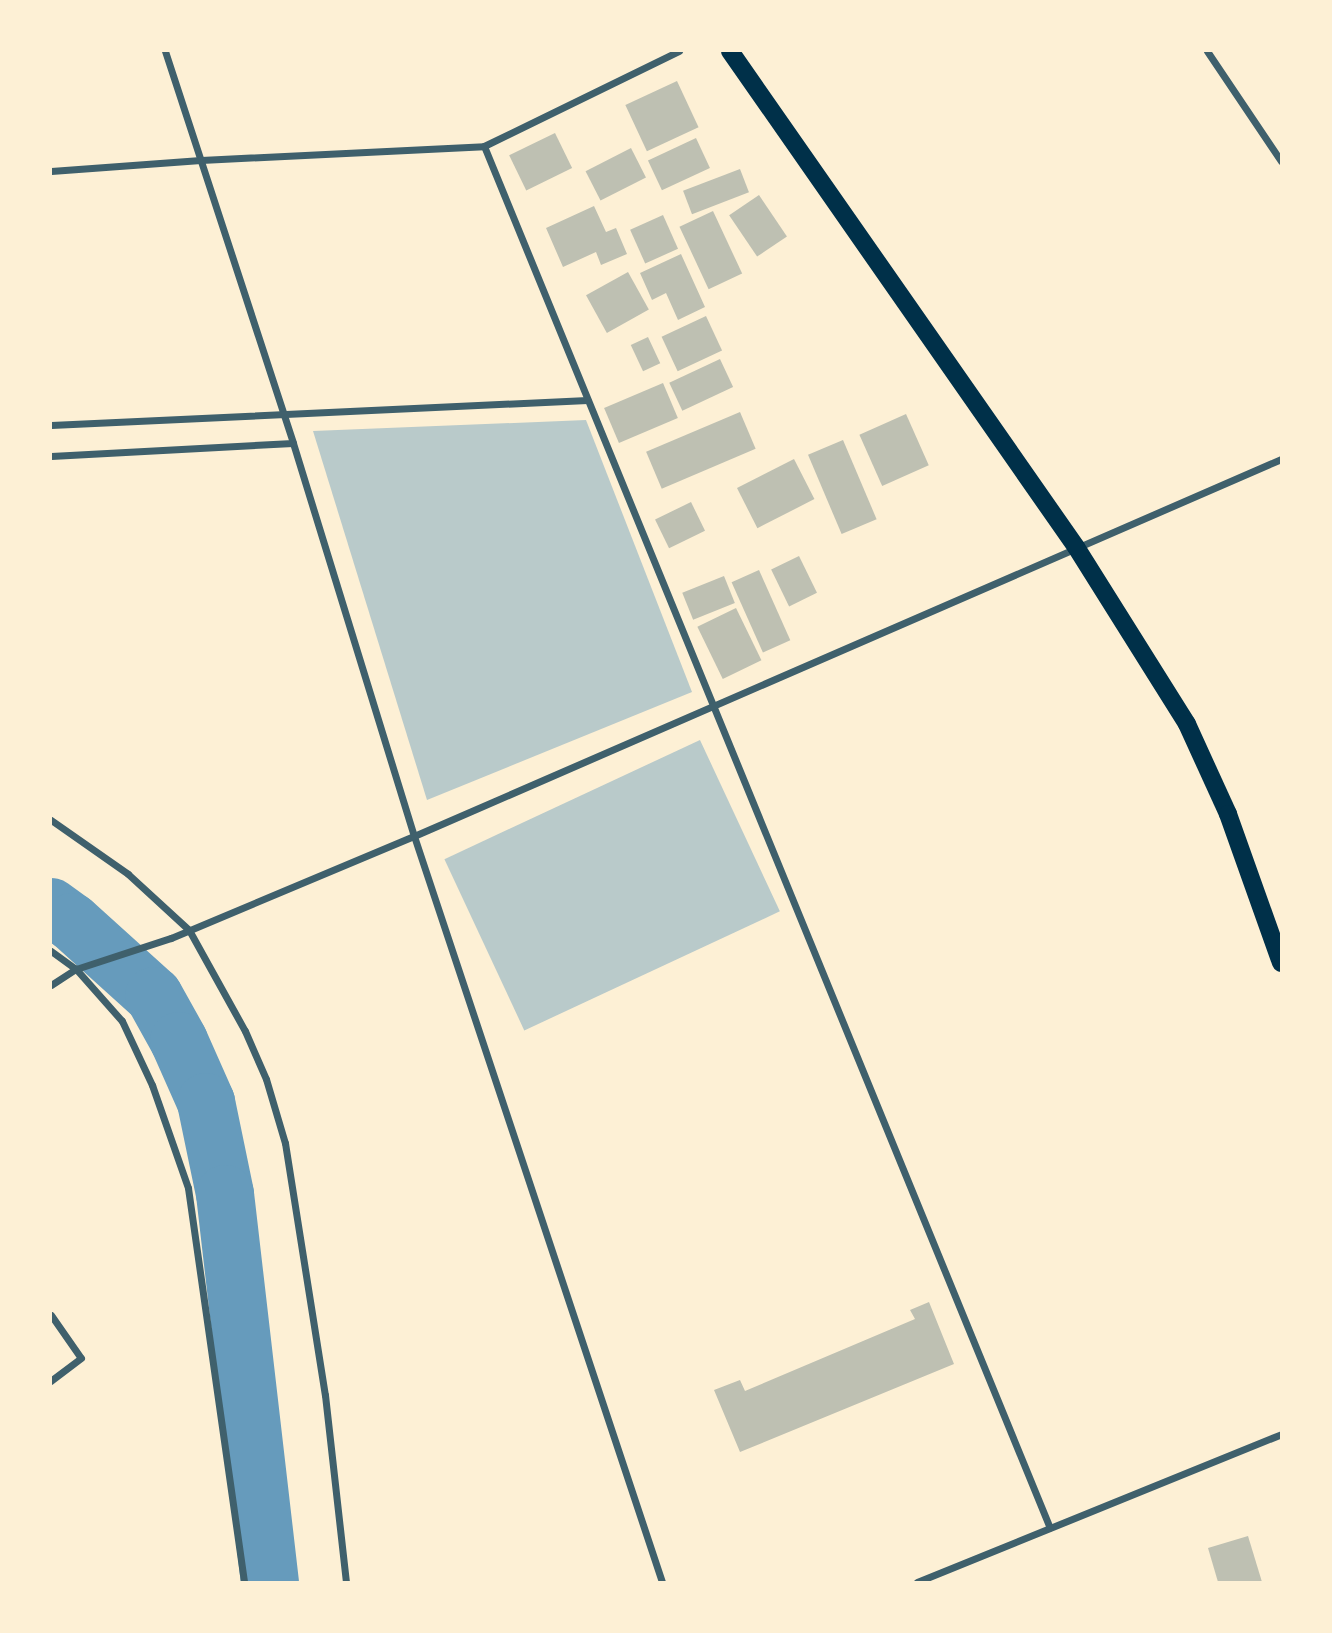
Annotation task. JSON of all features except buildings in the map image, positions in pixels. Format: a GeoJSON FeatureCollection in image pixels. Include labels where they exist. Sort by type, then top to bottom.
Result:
{"type":"FeatureCollection","features":[{"type":"Feature","properties":{"kind":"main road"},"geometry":{"type":"LineString","coordinates":[[730,51],[1076,547],[1186,724],[1228,814],[1281,963]]}},
{"type":"Feature","properties":{"kind":"street"},"geometry":{"type":"LineString","coordinates":[[165,51],[293,443],[414,836],[662,1582]]}},
{"type":"Feature","properties":{"kind":"street"},"geometry":{"type":"LineString","coordinates":[[51,171],[201,160],[484,146],[679,51]]}},
{"type":"Feature","properties":{"kind":"street"},"geometry":{"type":"LineString","coordinates":[[1207,51],[1281,159]]}},
{"type":"Feature","properties":{"kind":"street"},"geometry":{"type":"LineString","coordinates":[[484,146],[1050,1528]]}},
{"type":"Feature","properties":{"kind":"street"},"geometry":{"type":"LineString","coordinates":[[51,425],[283,412],[587,400]]}},
{"type":"Feature","properties":{"kind":"street"},"geometry":{"type":"LineString","coordinates":[[51,456],[293,443]]}},
{"type":"Feature","properties":{"kind":"street"},"geometry":{"type":"LineString","coordinates":[[51,985],[76,969],[171,938],[414,836],[712,704],[1281,459]]}},
{"type":"Feature","properties":{"kind":"street"},"geometry":{"type":"LineString","coordinates":[[51,820],[128,874],[189,930],[245,1031],[266,1079],[285,1143],[325,1395],[346,1582]]}},
{"type":"Feature","properties":{"kind":"street"},"geometry":{"type":"LineString","coordinates":[[51,951],[76,969],[122,1021],[152,1086],[188,1188],[244,1582]]}},
{"type":"Feature","properties":{"kind":"street"},"geometry":{"type":"LineString","coordinates":[[51,1315],[81,1358],[51,1381]]}},
{"type":"Feature","properties":{"kind":"street"},"geometry":{"type":"LineString","coordinates":[[918,1582],[1281,1434]]}},
{"type":"Feature","properties":{"kind":"shaded area"},"geometry":{"type":"Polygon","coordinates":[[[586,420],[692,692],[427,800],[313,431],[586,420]]]}},
{"type":"Feature","properties":{"kind":"shaded area"},"geometry":{"type":"Polygon","coordinates":[[[700,740],[780,911],[524,1030],[444,859],[700,740]]]}},
{"type":"Feature","properties":{"kind":"waterway"},"geometry":{"type":"LineString","coordinates":[[51,907],[72,922],[154,996],[179,1041],[206,1102],[225,1194],[270,1582]]}}]}
